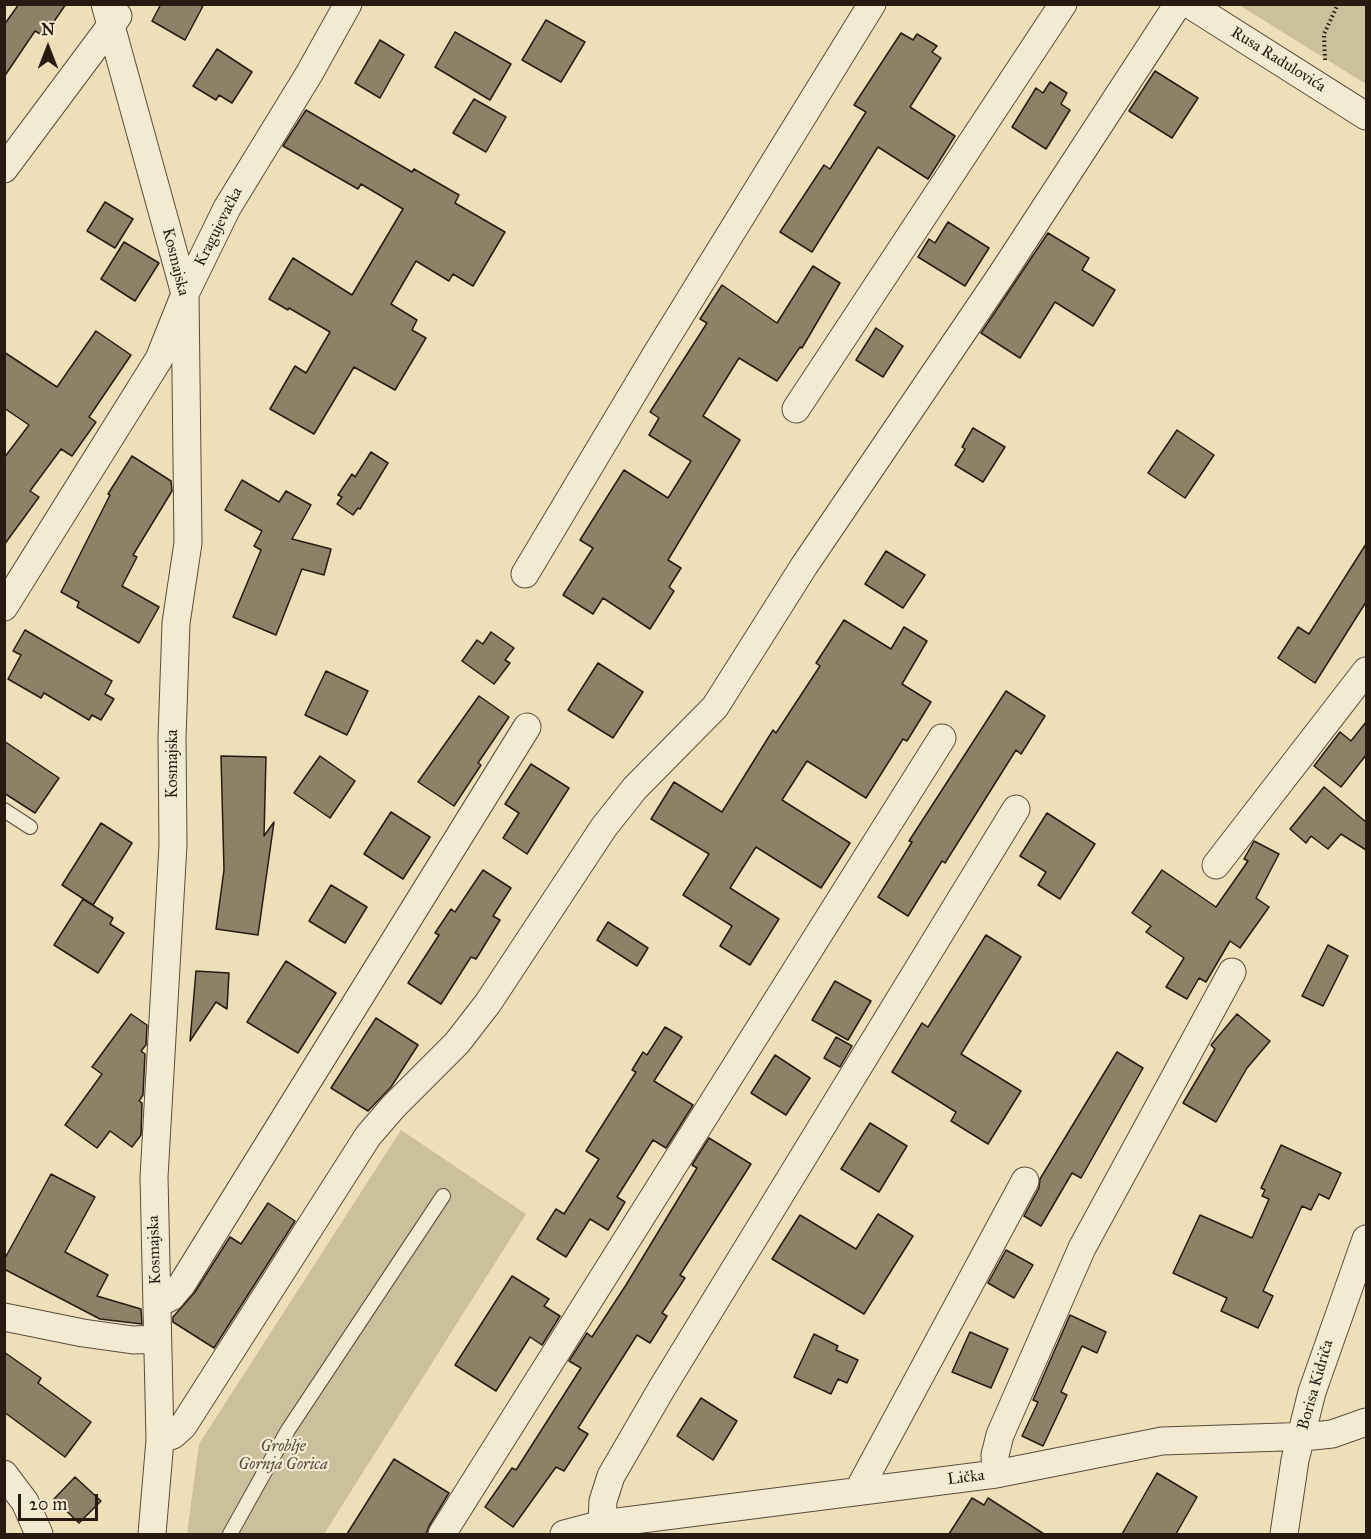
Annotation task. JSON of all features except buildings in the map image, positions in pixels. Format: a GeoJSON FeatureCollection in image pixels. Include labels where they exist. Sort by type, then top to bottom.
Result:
{"type":"FeatureCollection","features":[{"type":"Feature","properties":{"kind":"street","name":"Kragujevačka"},"geometry":{"type":"LineString","coordinates":[[4,607],[159,359],[185,294],[227,208],[309,74],[348,4]]}},
{"type":"Feature","properties":{"kind":"street"},"geometry":{"type":"LineString","coordinates":[[525,574],[657,353],[872,4]]}},
{"type":"Feature","properties":{"kind":"street"},"geometry":{"type":"LineString","coordinates":[[796,410],[1063,4]]}},
{"type":"Feature","properties":{"kind":"street"},"geometry":{"type":"LineString","coordinates":[[160,1440],[173,1435],[183,1426],[368,1136],[393,1107],[458,1044],[488,1003],[604,827],[635,788],[715,707],[804,566],[1000,277],[1178,4]]}},
{"type":"Feature","properties":{"kind":"street","name":"Rusa Radulovića"},"geometry":{"type":"LineString","coordinates":[[1189,4],[1366,116]]}},
{"type":"Feature","properties":{"kind":"street","name":"Kosmajska"},"geometry":{"type":"LineString","coordinates":[[114,12],[185,294],[188,543],[176,622],[173,681],[173,845],[154,1177],[160,1440],[152,1534]]}},
{"type":"Feature","properties":{"kind":"street"},"geometry":{"type":"LineString","coordinates":[[4,169],[114,12]]}},
{"type":"Feature","properties":{"kind":"street"},"geometry":{"type":"LineString","coordinates":[[1216,865],[1366,671]]}},
{"type":"Feature","properties":{"kind":"street"},"geometry":{"type":"LineString","coordinates":[[157,1304],[171,1298],[182,1284],[527,727]]}},
{"type":"Feature","properties":{"kind":"street"},"geometry":{"type":"LineString","coordinates":[[442,1534],[942,738]]}},
{"type":"Feature","properties":{"kind":"street"},"geometry":{"type":"LineString","coordinates":[[602,1524],[603,1501],[611,1476],[662,1388],[1016,810]]}},
{"type":"Feature","properties":{"kind":"street"},"geometry":{"type":"LineString","coordinates":[[996,1474],[995,1455],[1000,1435],[1082,1248],[1232,972]]}},
{"type":"Feature","properties":{"kind":"street"},"geometry":{"type":"LineString","coordinates":[[858,1491],[1025,1181]]}},
{"type":"Feature","properties":{"kind":"street","name":"Borisa Kidriča"},"geometry":{"type":"LineString","coordinates":[[1284,1534],[1301,1436],[1325,1351],[1366,1239]]}},
{"type":"Feature","properties":{"kind":"street"},"geometry":{"type":"LineString","coordinates":[[4,1317],[83,1333],[132,1340],[157,1339]]}},
{"type":"Feature","properties":{"kind":"street","name":"Lička"},"geometry":{"type":"LineString","coordinates":[[564,1534],[602,1524],[996,1474],[1171,1440],[1332,1434],[1366,1422]]}},
{"type":"Feature","properties":{"kind":"street"},"geometry":{"type":"LineString","coordinates":[[4,1474],[25,1502],[39,1534]]}},
{"type":"Feature","properties":{"kind":"lane"},"geometry":{"type":"LineString","coordinates":[[4,810],[30,827]]}},
{"type":"Feature","properties":{"kind":"lane"},"geometry":{"type":"LineString","coordinates":[[230,1534],[288,1430],[443,1196]]}},
{"type":"Feature","properties":{"kind":"path"},"geometry":{"type":"LineString","coordinates":[[1327,91],[1324,34],[1338,4]]}},
{"type":"Feature","properties":{"kind":"green space"},"geometry":{"type":"Polygon","coordinates":[[[1239,5],[1366,5],[1366,84],[1239,5]]]}},
{"type":"Feature","properties":{"kind":"green space","name":"Groblje Gornja Gorica"},"geometry":{"type":"Polygon","coordinates":[[[401,1130],[526,1214],[324,1534],[187,1534],[199,1444],[401,1130]]]}}]}
